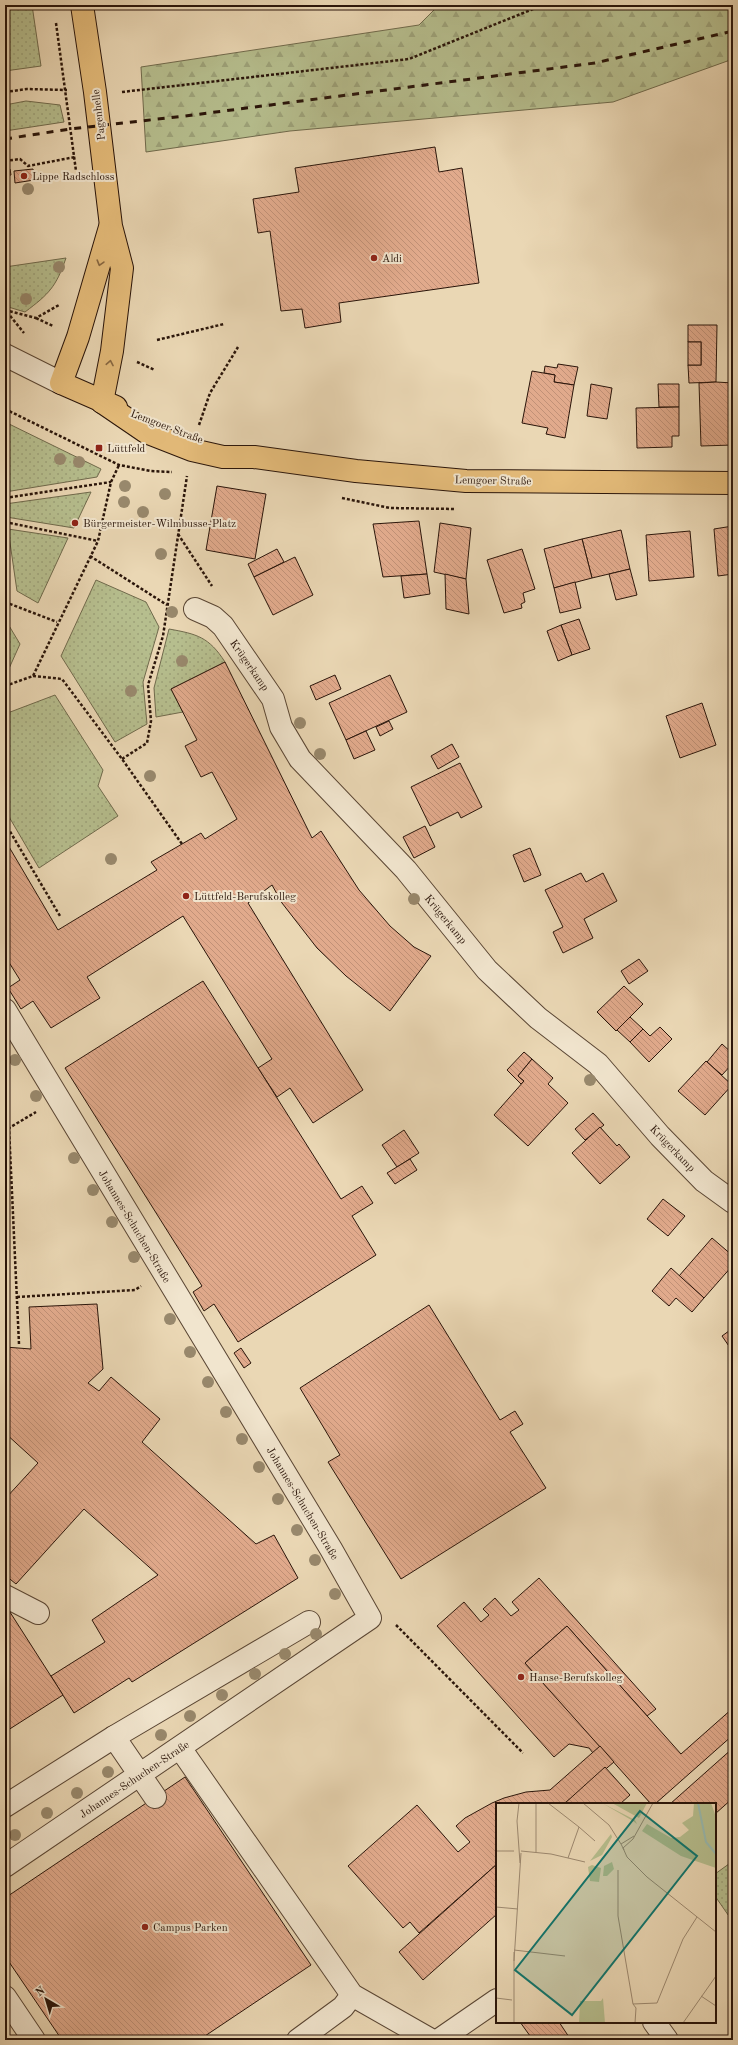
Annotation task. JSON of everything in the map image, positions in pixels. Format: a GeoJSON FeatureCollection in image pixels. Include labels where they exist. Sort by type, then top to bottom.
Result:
{"type":"FeatureCollection","features":[{"type":"Feature","properties":{"kind":"main road","name":"Pagenhelle"},"geometry":{"type":"LineString","coordinates":[[82,5],[105,92],[103,159],[111,226],[122,268],[112,351],[102,402]]}},
{"type":"Feature","properties":{"kind":"main road","name":"Pagenhelle"},"geometry":{"type":"LineString","coordinates":[[61,384],[78,337],[111,226]]}},
{"type":"Feature","properties":{"kind":"main road","name":"Lemgoer Straße"},"geometry":{"type":"LineString","coordinates":[[61,384],[102,402],[195,438],[254,457]]}},
{"type":"Feature","properties":{"kind":"main road","name":"Lemgoer Straße"},"geometry":{"type":"LineString","coordinates":[[102,402],[146,432],[192,450],[223,457],[254,457],[356,471],[466,481],[733,483]]}},
{"type":"Feature","properties":{"kind":"street"},"geometry":{"type":"LineString","coordinates":[[5,355],[61,384]]}},
{"type":"Feature","properties":{"kind":"street","name":"Krügerkamp"},"geometry":{"type":"LineString","coordinates":[[195,609],[213,616],[223,626],[273,698],[280,727],[300,759],[406,870],[487,970],[538,1018],[598,1064],[660,1136],[704,1181],[733,1202]]}},
{"type":"Feature","properties":{"kind":"street","name":"Johannes-Schuchen-Straße"},"geometry":{"type":"LineString","coordinates":[[5,1866],[370,1618],[331,1549],[7,1018]]}},
{"type":"Feature","properties":{"kind":"street"},"geometry":{"type":"LineString","coordinates":[[5,1596],[38,1613]]}},
{"type":"Feature","properties":{"kind":"street"},"geometry":{"type":"LineString","coordinates":[[5,1806],[114,1737],[308,1622]]}},
{"type":"Feature","properties":{"kind":"street"},"geometry":{"type":"LineString","coordinates":[[114,1737],[156,1797]]}},
{"type":"Feature","properties":{"kind":"street"},"geometry":{"type":"LineString","coordinates":[[180,1748],[352,1995],[430,2040]]}},
{"type":"Feature","properties":{"kind":"street"},"geometry":{"type":"LineString","coordinates":[[305,2038],[343,2006],[352,1995]]}},
{"type":"Feature","properties":{"kind":"street"},"geometry":{"type":"LineString","coordinates":[[5,1997],[34,2040]]}},
{"type":"Feature","properties":{"kind":"street"},"geometry":{"type":"LineString","coordinates":[[439,2040],[496,2001]]}},
{"type":"Feature","properties":{"kind":"street"},"geometry":{"type":"LineString","coordinates":[[655,2023],[667,2040]]}},
{"type":"Feature","properties":{"kind":"path"},"geometry":{"type":"LineString","coordinates":[[5,92],[27,89],[105,92],[409,59],[543,5]]}},
{"type":"Feature","properties":{"kind":"path"},"geometry":{"type":"LineString","coordinates":[[55,20],[77,178]]}},
{"type":"Feature","properties":{"kind":"path"},"geometry":{"type":"LineString","coordinates":[[5,161],[20,159],[28,166],[73,157],[103,159]]}},
{"type":"Feature","properties":{"kind":"path"},"geometry":{"type":"LineString","coordinates":[[5,310],[36,318],[56,307],[61,302]]}},
{"type":"Feature","properties":{"kind":"path"},"geometry":{"type":"LineString","coordinates":[[157,340],[224,324]]}},
{"type":"Feature","properties":{"kind":"path"},"geometry":{"type":"LineString","coordinates":[[195,438],[210,393],[238,347]]}},
{"type":"Feature","properties":{"kind":"path"},"geometry":{"type":"LineString","coordinates":[[5,409],[119,465],[151,471],[173,472]]}},
{"type":"Feature","properties":{"kind":"path"},"geometry":{"type":"LineString","coordinates":[[32,676],[57,622],[98,541],[111,482],[119,465]]}},
{"type":"Feature","properties":{"kind":"path"},"geometry":{"type":"LineString","coordinates":[[122,759],[147,742],[151,721],[148,685],[163,636],[188,473]]}},
{"type":"Feature","properties":{"kind":"path"},"geometry":{"type":"LineString","coordinates":[[5,498],[111,482]]}},
{"type":"Feature","properties":{"kind":"path"},"geometry":{"type":"LineString","coordinates":[[5,522],[98,541]]}},
{"type":"Feature","properties":{"kind":"path"},"geometry":{"type":"LineString","coordinates":[[90,556],[167,605]]}},
{"type":"Feature","properties":{"kind":"path"},"geometry":{"type":"LineString","coordinates":[[5,602],[57,622]]}},
{"type":"Feature","properties":{"kind":"path"},"geometry":{"type":"LineString","coordinates":[[5,686],[32,676],[62,679],[122,759],[182,844]]}},
{"type":"Feature","properties":{"kind":"path"},"geometry":{"type":"LineString","coordinates":[[5,823],[60,916]]}},
{"type":"Feature","properties":{"kind":"path"},"geometry":{"type":"LineString","coordinates":[[9,1128],[57,1098]]}},
{"type":"Feature","properties":{"kind":"path"},"geometry":{"type":"LineString","coordinates":[[5,1124],[9,1128],[19,1344]]}},
{"type":"Feature","properties":{"kind":"path"},"geometry":{"type":"LineString","coordinates":[[17,1297],[133,1290]]}},
{"type":"Feature","properties":{"kind":"path"},"geometry":{"type":"LineString","coordinates":[[370,1618],[399,1626],[523,1753]]}},
{"type":"Feature","properties":{"kind":"green space"},"geometry":{"type":"Polygon","coordinates":[[[5,5],[32,5],[41,66],[5,71],[5,5]]]}},
{"type":"Feature","properties":{"kind":"green space"},"geometry":{"type":"Polygon","coordinates":[[[439,5],[733,5],[733,59],[613,102],[290,131],[146,152],[141,67],[419,25],[439,5]]]}},
{"type":"Feature","properties":{"kind":"green space"},"geometry":{"type":"Polygon","coordinates":[[[26,101],[60,105],[64,122],[5,131],[5,105],[26,101]]]}},
{"type":"Feature","properties":{"kind":"green space"},"geometry":{"type":"Polygon","coordinates":[[[66,258],[59,276],[51,289],[33,306],[25,312],[5,306],[5,267],[66,258]]]}},
{"type":"Feature","properties":{"kind":"green space"},"geometry":{"type":"Polygon","coordinates":[[[5,422],[101,469],[97,477],[5,492],[5,422]]]}},
{"type":"Feature","properties":{"kind":"green space"},"geometry":{"type":"Polygon","coordinates":[[[91,492],[74,528],[6,517],[5,504],[91,492]]]}},
{"type":"Feature","properties":{"kind":"green space"},"geometry":{"type":"Polygon","coordinates":[[[8,529],[68,538],[38,603],[17,591],[8,529]]]}},
{"type":"Feature","properties":{"kind":"green space"},"geometry":{"type":"Polygon","coordinates":[[[96,580],[146,602],[159,627],[143,682],[147,724],[115,742],[61,656],[96,580]]]}},
{"type":"Feature","properties":{"kind":"green space"},"geometry":{"type":"Polygon","coordinates":[[[5,619],[20,644],[7,673],[5,674],[5,619]]]}},
{"type":"Feature","properties":{"kind":"green space"},"geometry":{"type":"Polygon","coordinates":[[[169,629],[202,638],[213,647],[225,662],[171,689],[183,712],[156,717],[154,688],[169,629]]]}},
{"type":"Feature","properties":{"kind":"green space"},"geometry":{"type":"Polygon","coordinates":[[[55,695],[103,770],[98,786],[118,816],[39,868],[5,810],[5,714],[55,695]]]}},
{"type":"Feature","properties":{"kind":"green space"},"geometry":{"type":"Polygon","coordinates":[[[733,1861],[733,1922],[716,1897],[716,1873],[733,1861]]]}},
{"type":"Feature","properties":{"kind":"building","name":"Aldi"},"geometry":{"type":"Polygon","coordinates":[[[435,147],[439,172],[462,168],[479,283],[339,303],[341,322],[305,328],[302,309],[281,311],[270,231],[258,233],[253,199],[299,192],[295,168],[435,147]]]}},
{"type":"Feature","properties":{"kind":"building"},"geometry":{"type":"Polygon","coordinates":[[[10,169],[11,175],[5,176],[5,170],[10,169]]]}},
{"type":"Feature","properties":{"kind":"building","name":"Lippe Radschloss"},"geometry":{"type":"Polygon","coordinates":[[[33,169],[34,180],[15,183],[14,171],[33,169]]]}},
{"type":"Feature","properties":{"kind":"building"},"geometry":{"type":"Polygon","coordinates":[[[688,325],[717,325],[716,382],[689,383],[688,365],[701,365],[701,342],[688,342],[688,325]]]}},
{"type":"Feature","properties":{"kind":"building"},"geometry":{"type":"Polygon","coordinates":[[[688,342],[701,342],[701,365],[688,365],[688,342]]]}},
{"type":"Feature","properties":{"kind":"building"},"geometry":{"type":"Polygon","coordinates":[[[558,364],[578,367],[574,385],[554,382],[555,375],[544,373],[545,366],[557,368],[558,364]]]}},
{"type":"Feature","properties":{"kind":"building"},"geometry":{"type":"Polygon","coordinates":[[[532,371],[555,375],[554,382],[574,385],[565,438],[546,434],[548,428],[522,423],[532,371]]]}},
{"type":"Feature","properties":{"kind":"building"},"geometry":{"type":"Polygon","coordinates":[[[699,383],[733,383],[733,445],[701,446],[699,383]]]}},
{"type":"Feature","properties":{"kind":"building"},"geometry":{"type":"Polygon","coordinates":[[[591,384],[612,388],[607,419],[587,416],[591,384]]]}},
{"type":"Feature","properties":{"kind":"building"},"geometry":{"type":"Polygon","coordinates":[[[658,384],[679,384],[679,407],[659,407],[658,384]]]}},
{"type":"Feature","properties":{"kind":"building"},"geometry":{"type":"Polygon","coordinates":[[[679,407],[679,436],[672,436],[672,447],[637,448],[636,408],[679,407]]]}},
{"type":"Feature","properties":{"kind":"building"},"geometry":{"type":"Polygon","coordinates":[[[217,486],[266,494],[255,559],[206,550],[217,486]]]}},
{"type":"Feature","properties":{"kind":"building"},"geometry":{"type":"Polygon","coordinates":[[[419,521],[427,574],[383,577],[373,524],[419,521]]]}},
{"type":"Feature","properties":{"kind":"building"},"geometry":{"type":"Polygon","coordinates":[[[440,523],[471,528],[466,579],[434,572],[440,523]]]}},
{"type":"Feature","properties":{"kind":"building"},"geometry":{"type":"Polygon","coordinates":[[[733,526],[733,574],[718,576],[714,529],[733,526]]]}},
{"type":"Feature","properties":{"kind":"building"},"geometry":{"type":"Polygon","coordinates":[[[621,530],[630,569],[592,578],[582,539],[621,530]]]}},
{"type":"Feature","properties":{"kind":"building"},"geometry":{"type":"Polygon","coordinates":[[[690,531],[694,577],[649,581],[646,535],[690,531]]]}},
{"type":"Feature","properties":{"kind":"building"},"geometry":{"type":"Polygon","coordinates":[[[582,539],[592,578],[554,588],[544,549],[582,539]]]}},
{"type":"Feature","properties":{"kind":"building"},"geometry":{"type":"Polygon","coordinates":[[[277,549],[284,562],[254,577],[248,564],[277,549]]]}},
{"type":"Feature","properties":{"kind":"building"},"geometry":{"type":"Polygon","coordinates":[[[522,549],[535,589],[523,593],[525,602],[521,604],[522,608],[504,613],[487,560],[522,549]]]}},
{"type":"Feature","properties":{"kind":"building"},"geometry":{"type":"Polygon","coordinates":[[[295,557],[313,595],[273,615],[254,577],[295,557]]]}},
{"type":"Feature","properties":{"kind":"building"},"geometry":{"type":"Polygon","coordinates":[[[630,569],[637,595],[616,600],[609,574],[630,569]]]}},
{"type":"Feature","properties":{"kind":"building"},"geometry":{"type":"Polygon","coordinates":[[[427,574],[430,594],[404,598],[401,576],[427,574]]]}},
{"type":"Feature","properties":{"kind":"building"},"geometry":{"type":"Polygon","coordinates":[[[445,574],[466,579],[469,614],[446,609],[445,574]]]}},
{"type":"Feature","properties":{"kind":"building"},"geometry":{"type":"Polygon","coordinates":[[[575,582],[581,608],[560,613],[554,588],[575,582]]]}},
{"type":"Feature","properties":{"kind":"building"},"geometry":{"type":"Polygon","coordinates":[[[579,619],[590,649],[572,655],[561,625],[579,619]]]}},
{"type":"Feature","properties":{"kind":"building"},"geometry":{"type":"Polygon","coordinates":[[[561,625],[572,655],[558,661],[547,631],[561,625]]]}},
{"type":"Feature","properties":{"kind":"building","name":"Lüttfeld-Berufskolleg"},"geometry":{"type":"Polygon","coordinates":[[[225,662],[312,838],[321,831],[359,890],[390,926],[414,947],[431,956],[390,1011],[346,976],[317,948],[282,903],[272,885],[248,903],[363,1090],[313,1123],[290,1088],[277,1097],[258,1068],[272,1059],[183,916],[87,977],[100,998],[51,1028],[33,1001],[21,1009],[8,988],[20,980],[5,956],[5,840],[58,930],[157,870],[151,862],[201,833],[205,839],[237,819],[212,772],[201,777],[185,746],[197,740],[171,689],[225,662]]]}},
{"type":"Feature","properties":{"kind":"building"},"geometry":{"type":"Polygon","coordinates":[[[335,675],[341,689],[316,700],[310,686],[335,675]]]}},
{"type":"Feature","properties":{"kind":"building"},"geometry":{"type":"Polygon","coordinates":[[[390,675],[407,712],[346,740],[329,703],[390,675]]]}},
{"type":"Feature","properties":{"kind":"building"},"geometry":{"type":"Polygon","coordinates":[[[702,703],[716,745],[680,758],[666,716],[702,703]]]}},
{"type":"Feature","properties":{"kind":"building"},"geometry":{"type":"Polygon","coordinates":[[[389,721],[393,729],[380,736],[376,727],[389,721]]]}},
{"type":"Feature","properties":{"kind":"building"},"geometry":{"type":"Polygon","coordinates":[[[366,731],[375,750],[354,759],[346,740],[366,731]]]}},
{"type":"Feature","properties":{"kind":"building"},"geometry":{"type":"Polygon","coordinates":[[[452,744],[459,757],[438,769],[431,756],[452,744]]]}},
{"type":"Feature","properties":{"kind":"building"},"geometry":{"type":"Polygon","coordinates":[[[460,763],[482,807],[461,818],[458,812],[430,826],[411,787],[460,763]]]}},
{"type":"Feature","properties":{"kind":"building"},"geometry":{"type":"Polygon","coordinates":[[[425,826],[435,847],[414,858],[403,837],[425,826]]]}},
{"type":"Feature","properties":{"kind":"building"},"geometry":{"type":"Polygon","coordinates":[[[530,848],[541,875],[524,882],[513,855],[530,848]]]}},
{"type":"Feature","properties":{"kind":"building"},"geometry":{"type":"Polygon","coordinates":[[[581,873],[586,882],[603,873],[617,901],[584,919],[593,938],[563,953],[553,932],[563,927],[545,890],[581,873]]]}},
{"type":"Feature","properties":{"kind":"building"},"geometry":{"type":"Polygon","coordinates":[[[639,959],[648,971],[629,984],[621,971],[639,959]]]}},
{"type":"Feature","properties":{"kind":"building"},"geometry":{"type":"Polygon","coordinates":[[[203,981],[341,1199],[362,1186],[373,1203],[352,1216],[376,1255],[238,1342],[214,1304],[204,1311],[193,1292],[202,1286],[65,1068],[203,981]]]}},
{"type":"Feature","properties":{"kind":"building"},"geometry":{"type":"Polygon","coordinates":[[[624,986],[643,1004],[616,1031],[597,1012],[624,986]]]}},
{"type":"Feature","properties":{"kind":"building"},"geometry":{"type":"Polygon","coordinates":[[[630,1017],[643,1029],[630,1042],[617,1030],[630,1017]]]}},
{"type":"Feature","properties":{"kind":"building"},"geometry":{"type":"Polygon","coordinates":[[[660,1027],[672,1039],[649,1062],[630,1042],[643,1029],[650,1036],[660,1027]]]}},
{"type":"Feature","properties":{"kind":"building"},"geometry":{"type":"Polygon","coordinates":[[[722,1044],[733,1054],[733,1063],[722,1075],[707,1062],[722,1044]]]}},
{"type":"Feature","properties":{"kind":"building"},"geometry":{"type":"Polygon","coordinates":[[[524,1052],[532,1059],[518,1076],[524,1081],[521,1084],[507,1070],[524,1052]]]}},
{"type":"Feature","properties":{"kind":"building"},"geometry":{"type":"Polygon","coordinates":[[[532,1059],[553,1078],[548,1084],[568,1103],[528,1146],[494,1115],[524,1081],[518,1076],[532,1059]]]}},
{"type":"Feature","properties":{"kind":"building"},"geometry":{"type":"Polygon","coordinates":[[[706,1061],[732,1085],[705,1115],[678,1091],[706,1061]]]}},
{"type":"Feature","properties":{"kind":"building"},"geometry":{"type":"Polygon","coordinates":[[[593,1113],[604,1125],[585,1140],[575,1129],[593,1113]]]}},
{"type":"Feature","properties":{"kind":"building"},"geometry":{"type":"Polygon","coordinates":[[[600,1127],[617,1146],[619,1144],[630,1157],[600,1184],[572,1153],[600,1127]]]}},
{"type":"Feature","properties":{"kind":"building"},"geometry":{"type":"Polygon","coordinates":[[[404,1130],[419,1153],[397,1167],[382,1145],[404,1130]]]}},
{"type":"Feature","properties":{"kind":"building"},"geometry":{"type":"Polygon","coordinates":[[[410,1159],[417,1170],[395,1184],[387,1173],[410,1159]]]}},
{"type":"Feature","properties":{"kind":"building"},"geometry":{"type":"Polygon","coordinates":[[[663,1199],[685,1216],[668,1236],[647,1219],[663,1199]]]}},
{"type":"Feature","properties":{"kind":"building"},"geometry":{"type":"Polygon","coordinates":[[[712,1238],[733,1256],[733,1265],[704,1298],[679,1276],[712,1238]]]}},
{"type":"Feature","properties":{"kind":"building"},"geometry":{"type":"Polygon","coordinates":[[[671,1268],[704,1298],[692,1312],[676,1298],[669,1306],[652,1291],[671,1268]]]}},
{"type":"Feature","properties":{"kind":"building"},"geometry":{"type":"Polygon","coordinates":[[[97,1304],[103,1369],[88,1383],[99,1391],[111,1377],[160,1419],[142,1442],[256,1544],[274,1535],[298,1578],[132,1682],[129,1678],[74,1713],[51,1676],[105,1642],[92,1620],[158,1575],[84,1509],[16,1584],[5,1575],[5,1499],[38,1463],[5,1433],[5,1347],[31,1349],[29,1307],[97,1304]]]}},
{"type":"Feature","properties":{"kind":"building"},"geometry":{"type":"Polygon","coordinates":[[[429,1305],[500,1420],[515,1411],[523,1424],[510,1432],[546,1488],[401,1579],[328,1462],[340,1455],[300,1388],[429,1305]]]}},
{"type":"Feature","properties":{"kind":"building"},"geometry":{"type":"Polygon","coordinates":[[[733,1328],[733,1352],[722,1336],[733,1328]]]}},
{"type":"Feature","properties":{"kind":"building"},"geometry":{"type":"Polygon","coordinates":[[[241,1348],[251,1363],[244,1368],[234,1353],[241,1348]]]}},
{"type":"Feature","properties":{"kind":"building"},"geometry":{"type":"Polygon","coordinates":[[[539,1578],[656,1709],[647,1716],[567,1626],[525,1663],[600,1746],[593,1753],[589,1748],[569,1744],[554,1757],[437,1626],[464,1602],[481,1622],[489,1615],[483,1609],[495,1598],[511,1616],[519,1610],[512,1602],[539,1578]]]}},
{"type":"Feature","properties":{"kind":"building"},"geometry":{"type":"Polygon","coordinates":[[[8,1609],[63,1695],[5,1732],[5,1611],[8,1609]]]}},
{"type":"Feature","properties":{"kind":"building"},"geometry":{"type":"Polygon","coordinates":[[[567,1626],[681,1754],[733,1708],[733,1735],[656,1803],[650,1803],[525,1663],[567,1626]]]}},
{"type":"Feature","properties":{"kind":"building"},"geometry":{"type":"Polygon","coordinates":[[[600,1746],[614,1762],[565,1803],[496,1803],[496,1865],[419,1933],[410,1922],[403,1928],[348,1866],[417,1805],[458,1852],[470,1842],[456,1826],[465,1818],[504,1798],[526,1792],[550,1790],[600,1746]]]}},
{"type":"Feature","properties":{"kind":"building"},"geometry":{"type":"Polygon","coordinates":[[[733,1748],[733,1798],[716,1813],[716,1803],[671,1803],[733,1748]]]}},
{"type":"Feature","properties":{"kind":"building"},"geometry":{"type":"Polygon","coordinates":[[[605,1767],[630,1795],[621,1803],[565,1803],[605,1767]]]}},
{"type":"Feature","properties":{"kind":"building","name":"Campus Parken"},"geometry":{"type":"Polygon","coordinates":[[[185,1777],[311,1965],[199,2040],[62,2040],[5,1956],[5,1898],[185,1777]]]}},
{"type":"Feature","properties":{"kind":"building"},"geometry":{"type":"Polygon","coordinates":[[[496,1865],[496,1915],[423,1980],[399,1952],[496,1865]]]}},
{"type":"Feature","properties":{"kind":"building"},"geometry":{"type":"Polygon","coordinates":[[[521,2023],[560,2023],[571,2040],[533,2040],[521,2023]]]}},
{"type":"Feature","properties":{"kind":"railway"},"geometry":{"type":"LineString","coordinates":[[5,139],[70,129],[185,116],[595,63],[733,31]]}},
{"type":"Feature","properties":{"kind":"place","name":"Lippe Radschloss"},"geometry":{"type":"Point","coordinates":[24,176]}},
{"type":"Feature","properties":{"kind":"place","name":"Aldi"},"geometry":{"type":"Point","coordinates":[374,258]}},
{"type":"Feature","properties":{"kind":"place","name":"Lüttfeld"},"geometry":{"type":"Point","coordinates":[99,448]}},
{"type":"Feature","properties":{"kind":"place","name":"Bürgermeister-Wilmbusse-Platz"},"geometry":{"type":"Point","coordinates":[75,523]}},
{"type":"Feature","properties":{"kind":"place","name":"Lüttfeld-Berufskolleg"},"geometry":{"type":"Point","coordinates":[186,896]}},
{"type":"Feature","properties":{"kind":"place","name":"Hanse-Berufskolleg"},"geometry":{"type":"Point","coordinates":[521,1677]}},
{"type":"Feature","properties":{"kind":"place","name":"Campus Parken"},"geometry":{"type":"Point","coordinates":[145,1927]}}]}
